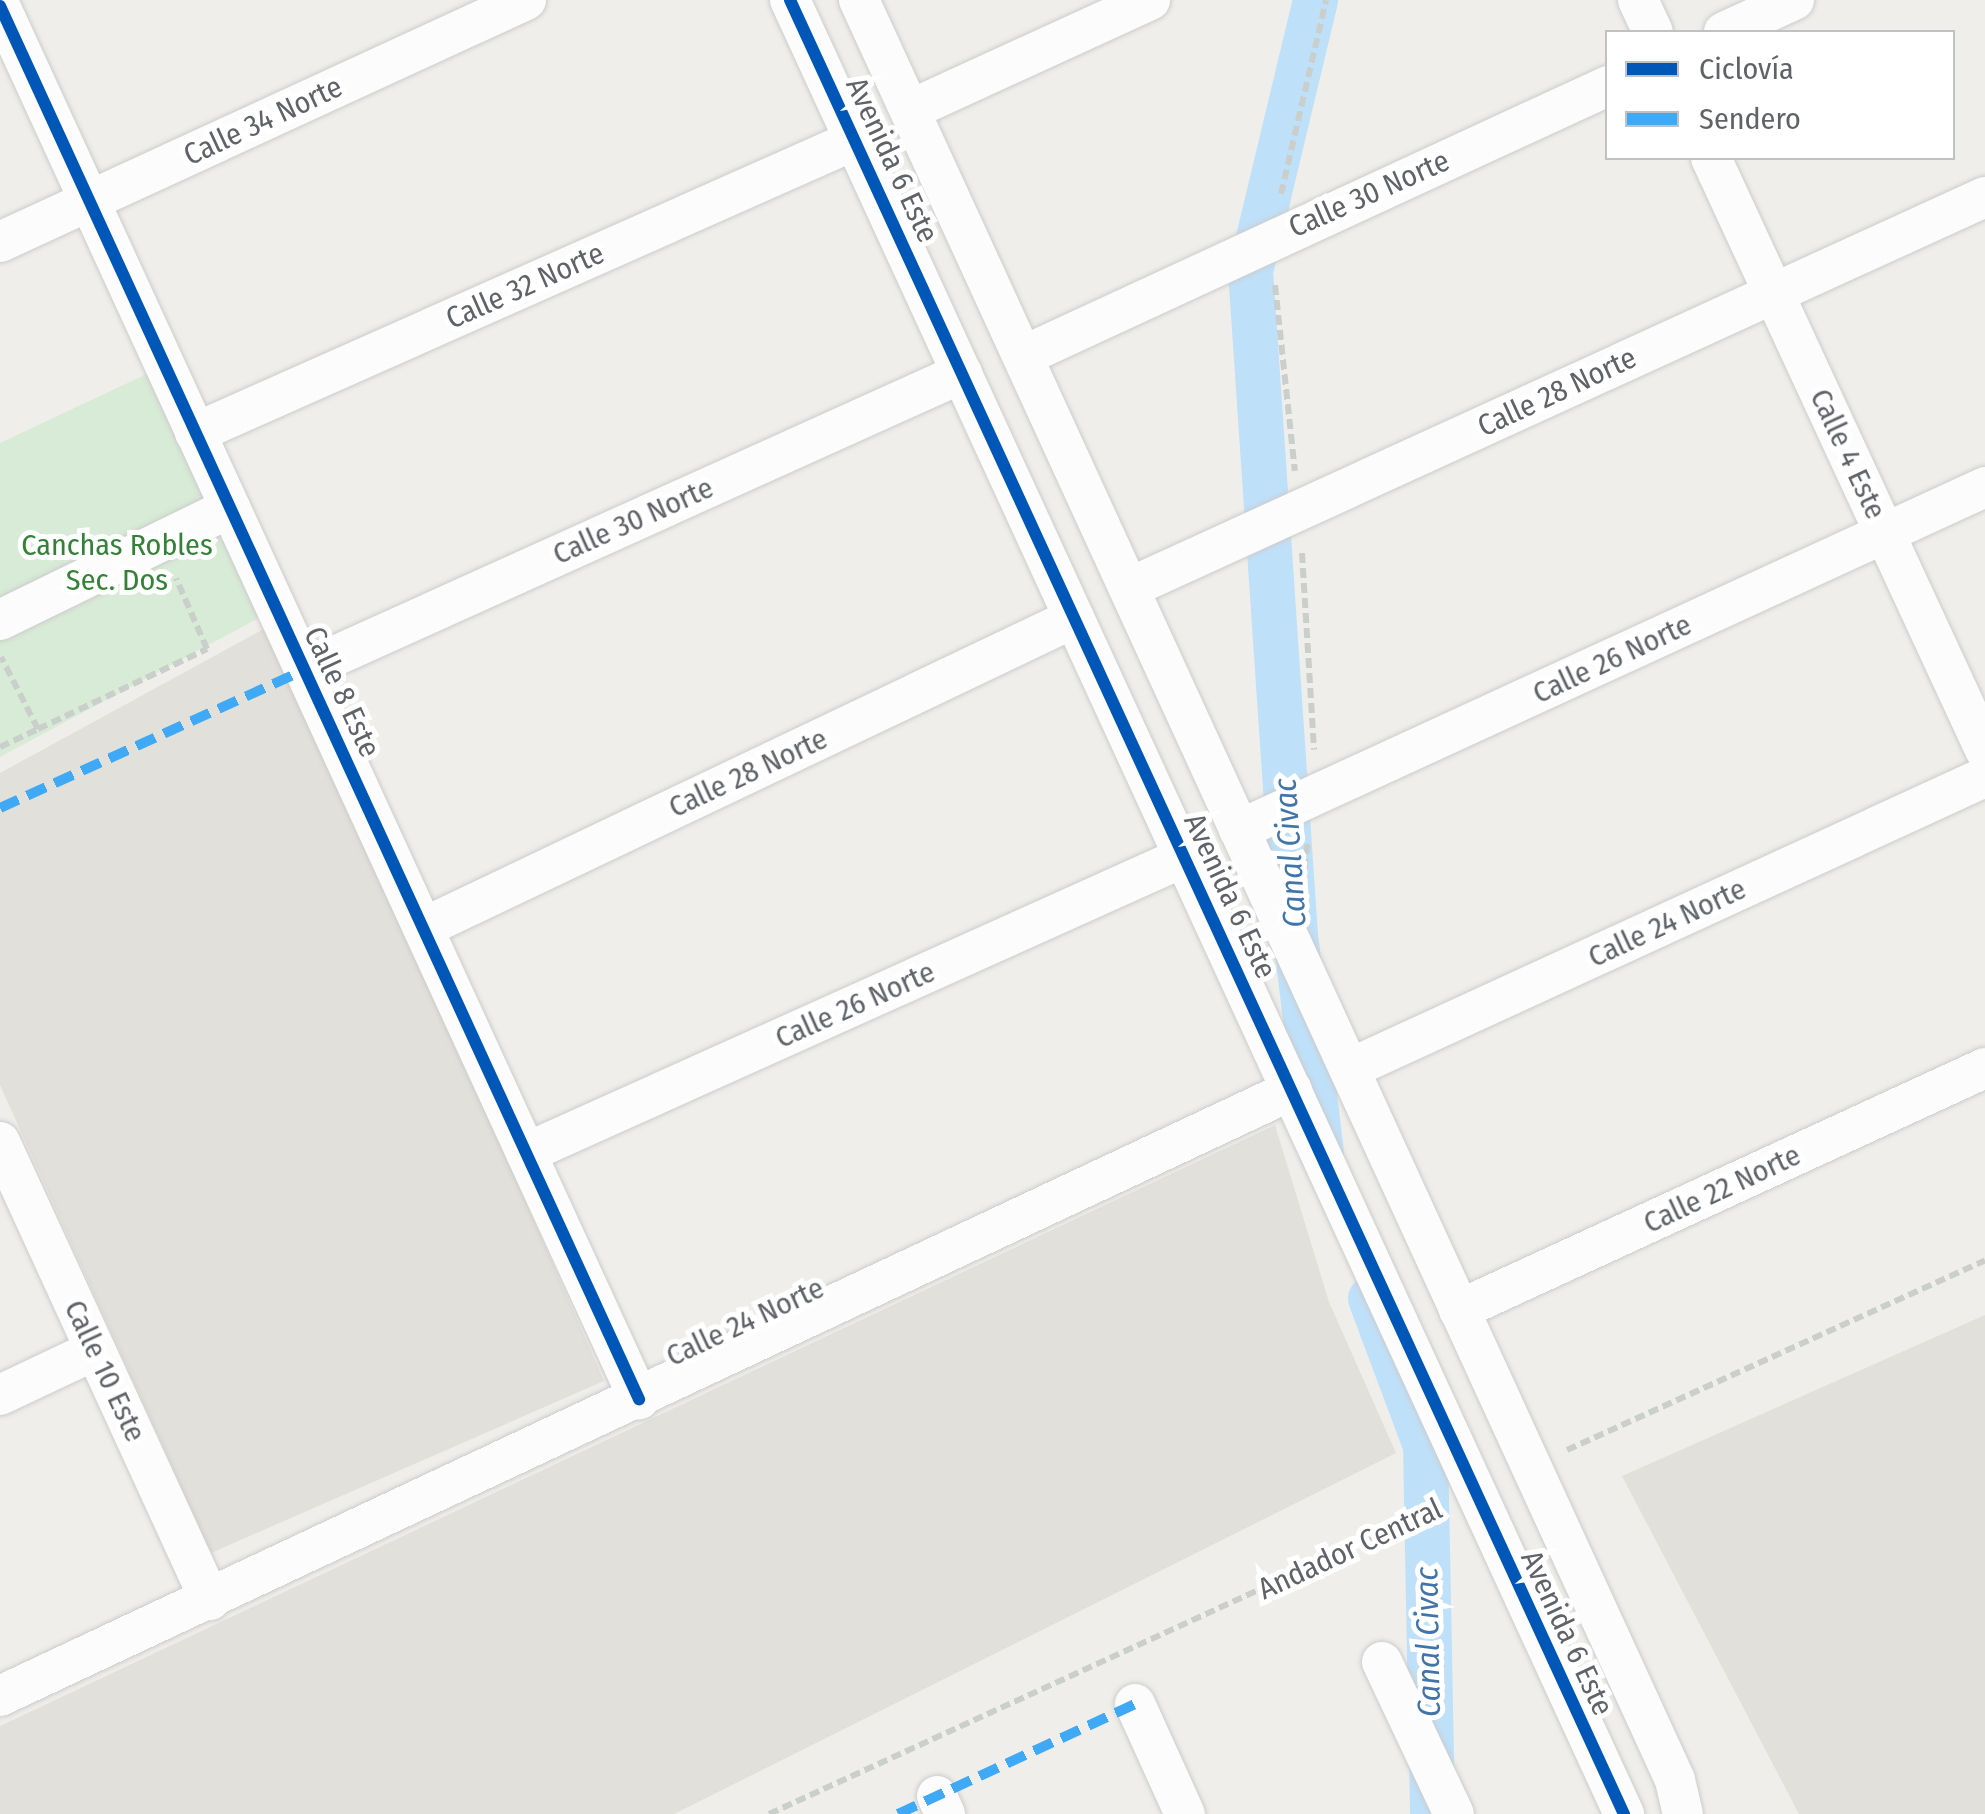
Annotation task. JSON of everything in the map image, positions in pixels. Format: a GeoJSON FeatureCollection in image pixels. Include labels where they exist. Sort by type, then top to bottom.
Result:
{"type":"FeatureCollection","features":[{"type":"Feature","properties":{"kind":"street","name":"Calle 34 Norte"},"geometry":{"type":"LineString","coordinates":[[0,242],[526,0]]}},
{"type":"Feature","properties":{"kind":"street","name":"Avenida 6 Este"},"geometry":{"type":"LineString","coordinates":[[790,0],[1624,1814]]}},
{"type":"Feature","properties":{"kind":"street","name":"Avenida 6 Este"},"geometry":{"type":"LineString","coordinates":[[859,0],[1675,1780],[1683,1814]]}},
{"type":"Feature","properties":{"kind":"street"},"geometry":{"type":"LineString","coordinates":[[910,110],[1150,0]]}},
{"type":"Feature","properties":{"kind":"street"},"geometry":{"type":"LineString","coordinates":[[1638,0],[1652,30]]}},
{"type":"Feature","properties":{"kind":"street"},"geometry":{"type":"LineString","coordinates":[[1728,30],[1794,0]]}},
{"type":"Feature","properties":{"kind":"street","name":"Calle 8 Este"},"geometry":{"type":"LineString","coordinates":[[0,6],[639,1399]]}},
{"type":"Feature","properties":{"kind":"street","name":"Calle 30 Norte"},"geometry":{"type":"LineString","coordinates":[[1023,356],[1605,87]]}},
{"type":"Feature","properties":{"kind":"street","name":"Calle 32 Norte"},"geometry":{"type":"LineString","coordinates":[[195,433],[855,140]]}},
{"type":"Feature","properties":{"kind":"street","name":"Calle 4 Este"},"geometry":{"type":"LineString","coordinates":[[1712,160],[1985,750]]}},
{"type":"Feature","properties":{"kind":"street","name":"Calle 28 Norte"},"geometry":{"type":"LineString","coordinates":[[1129,588],[1985,197]]}},
{"type":"Feature","properties":{"kind":"street","name":"Calle 30 Norte"},"geometry":{"type":"LineString","coordinates":[[304,670],[962,373]]}},
{"type":"Feature","properties":{"kind":"street","name":"Calle 26 Norte"},"geometry":{"type":"LineString","coordinates":[[1239,830],[1985,488]]}},
{"type":"Feature","properties":{"kind":"street"},"geometry":{"type":"LineString","coordinates":[[1032,529],[1085,495]]}},
{"type":"Feature","properties":{"kind":"street"},"geometry":{"type":"LineString","coordinates":[[0,620],[230,508]]}},
{"type":"Feature","properties":{"kind":"street","name":"Calle 28 Norte"},"geometry":{"type":"LineString","coordinates":[[423,928],[1074,618]]}},
{"type":"Feature","properties":{"kind":"street","name":"Calle 24 Norte"},"geometry":{"type":"LineString","coordinates":[[1349,1069],[1985,777]]}},
{"type":"Feature","properties":{"kind":"street","name":"Calle 26 Norte"},"geometry":{"type":"LineString","coordinates":[[526,1153],[1184,857]]}},
{"type":"Feature","properties":{"kind":"street","name":"Calle 22 Norte"},"geometry":{"type":"LineString","coordinates":[[1459,1310],[1985,1068]]}},
{"type":"Feature","properties":{"kind":"street","name":"Calle 24 Norte"},"geometry":{"type":"LineString","coordinates":[[0,1696],[1292,1090]]}},
{"type":"Feature","properties":{"kind":"street","name":"Calle 10 Este"},"geometry":{"type":"LineString","coordinates":[[0,1142],[210,1600]]}},
{"type":"Feature","properties":{"kind":"street"},"geometry":{"type":"LineString","coordinates":[[0,1395],[95,1350]]}},
{"type":"Feature","properties":{"kind":"street"},"geometry":{"type":"LineString","coordinates":[[1435,1405],[1491,1378]]}},
{"type":"Feature","properties":{"kind":"street"},"geometry":{"type":"LineString","coordinates":[[1382,1662],[1454,1814]]}},
{"type":"Feature","properties":{"kind":"street"},"geometry":{"type":"LineString","coordinates":[[1135,1704],[1184,1814]]}},
{"type":"Feature","properties":{"kind":"path"},"geometry":{"type":"LineString","coordinates":[[0,747],[206,649],[169,563]]}},
{"type":"Feature","properties":{"kind":"path"},"geometry":{"type":"LineString","coordinates":[[0,656],[38,729]]}},
{"type":"Feature","properties":{"kind":"path"},"geometry":{"type":"LineString","coordinates":[[1531,1466],[1985,1260]]}},
{"type":"Feature","properties":{"kind":"shaded area"},"geometry":{"type":"Polygon","coordinates":[[[273,624],[604,1381],[211,1553],[0,1085],[0,773],[273,624]]]}},
{"type":"Feature","properties":{"kind":"shaded area"},"geometry":{"type":"Polygon","coordinates":[[[1275,1125],[1329,1302],[1396,1453],[674,1814],[0,1814],[0,1726],[1275,1125]]]}},
{"type":"Feature","properties":{"kind":"shaded area"},"geometry":{"type":"Polygon","coordinates":[[[1985,1315],[1985,1814],[1799,1814],[1622,1476],[1985,1315]]]}},
{"type":"Feature","properties":{"kind":"green space","name":"Canchas Robles Sec. Dos"},"geometry":{"type":"Polygon","coordinates":[[[153,371],[266,614],[0,757],[0,443],[153,371]]]}},
{"type":"Feature","properties":{"kind":"waterway","name":"Canal Civac"},"geometry":{"type":"LineString","coordinates":[[1315,0],[1250,270],[1295,935],[1321,1152]]}},
{"type":"Feature","properties":{"kind":"waterway","name":"Canal Civac"},"geometry":{"type":"LineString","coordinates":[[1370,1298],[1425,1445],[1432,1814]]}},
{"type":"Feature","properties":{"kind":"marked path"},"geometry":{"type":"LineString","coordinates":[[0,808],[304,670]]}},
{"type":"Feature","properties":{"kind":"marked path"},"geometry":{"type":"LineString","coordinates":[[898,1814],[1135,1704]]}},
{"type":"Feature","properties":{"kind":"cycle path"},"geometry":{"type":"LineString","coordinates":[[790,0],[1624,1814]]}},
{"type":"Feature","properties":{"kind":"cycle path"},"geometry":{"type":"LineString","coordinates":[[0,6],[639,1399]]}}]}
